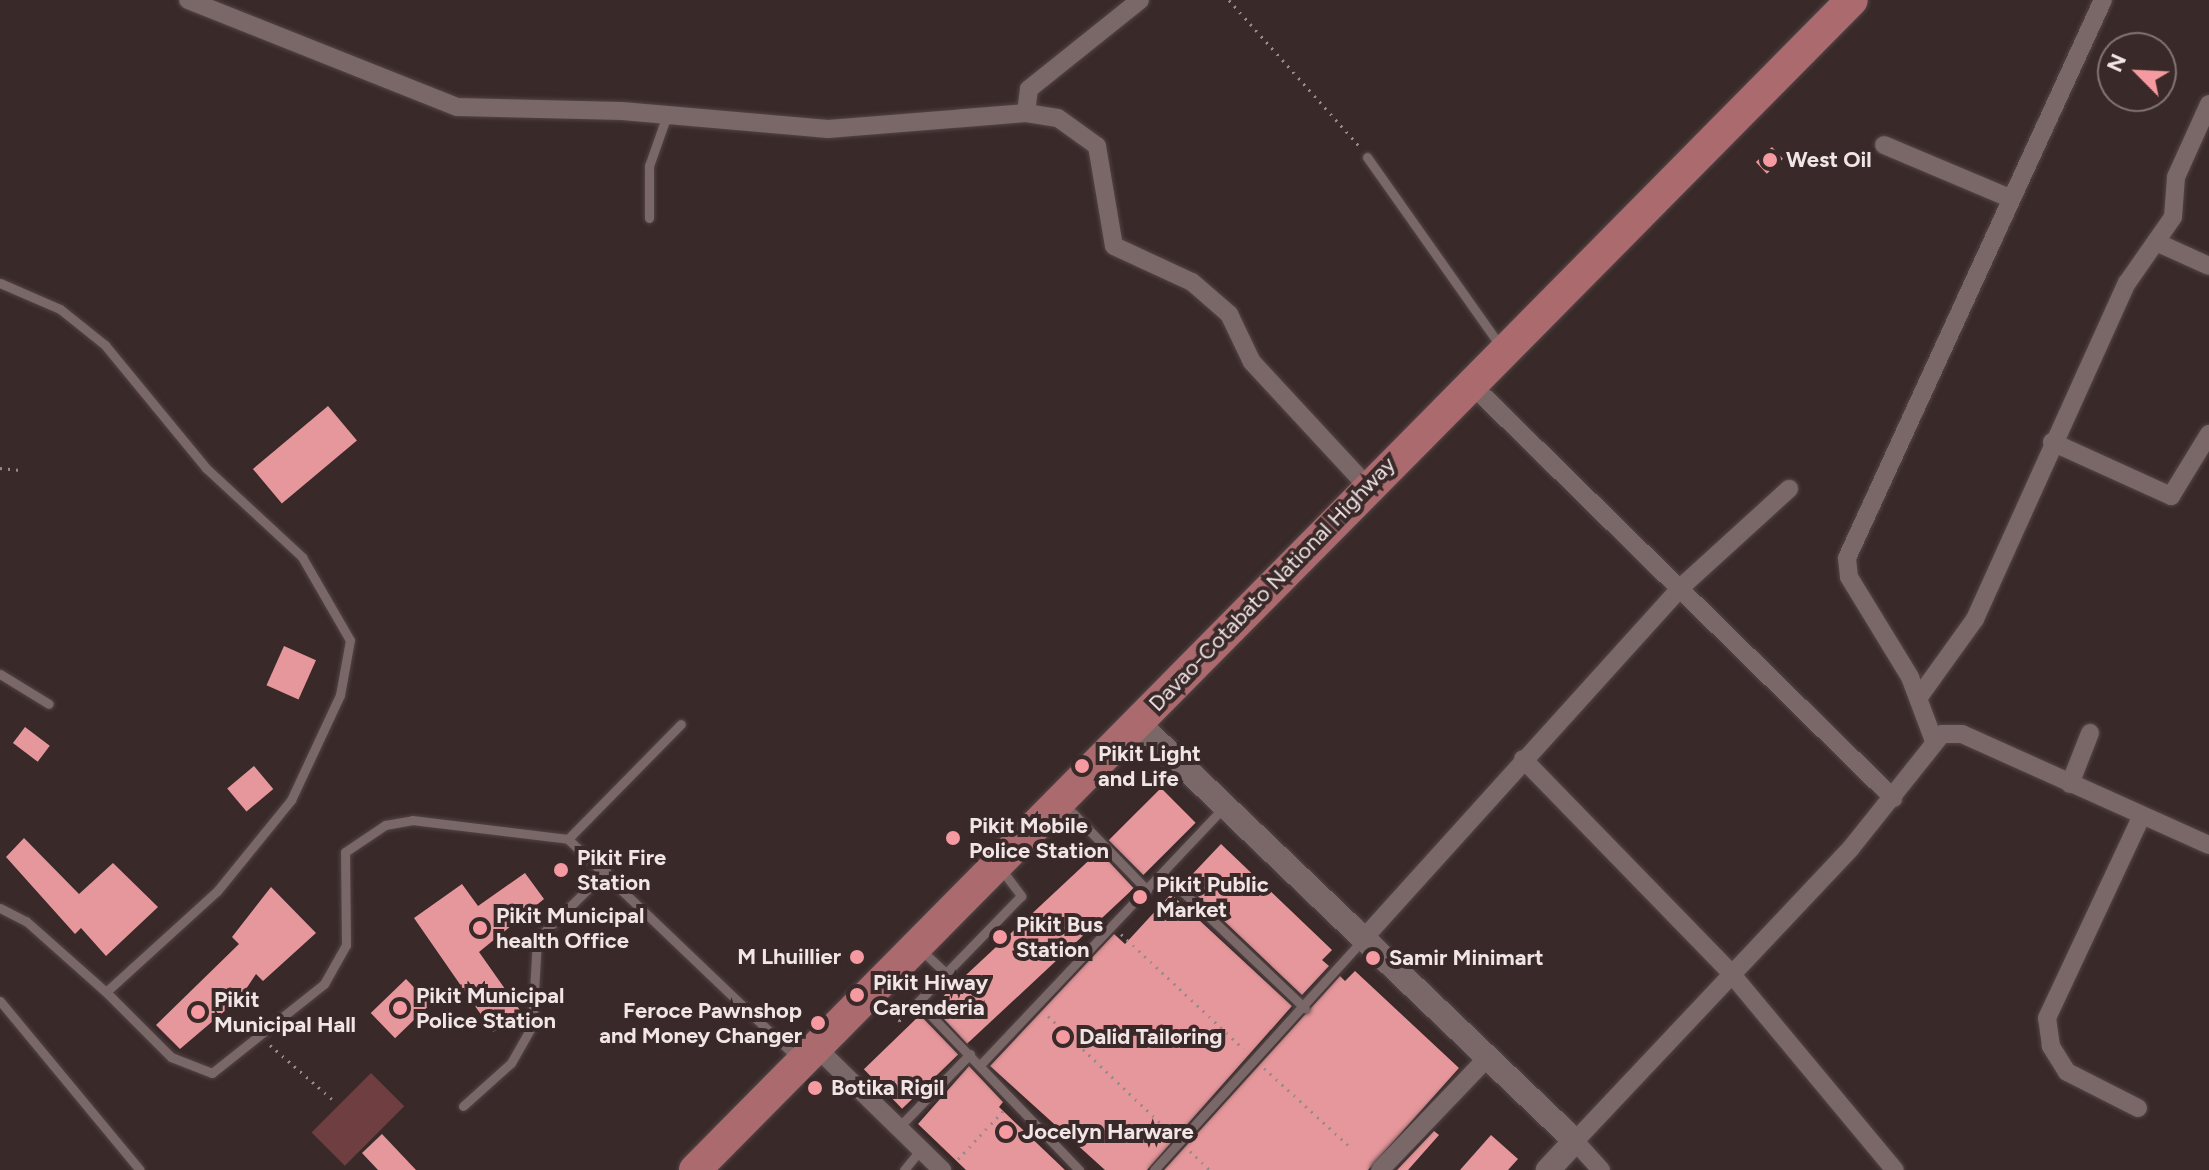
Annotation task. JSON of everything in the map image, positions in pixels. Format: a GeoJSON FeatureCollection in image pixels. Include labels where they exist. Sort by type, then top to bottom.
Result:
{"type":"FeatureCollection","features":[{"type":"Feature","properties":{"kind":"highway","name":"Davao-Cotabato National Highway"},"geometry":{"type":"LineString","coordinates":[[695,1170],[998,866],[1367,486],[1852,0]]}},
{"type":"Feature","properties":{"kind":"street"},"geometry":{"type":"LineString","coordinates":[[188,0],[457,107],[667,115],[846,129],[1026,113],[1088,135],[1102,159],[1114,246],[1185,278],[1229,314],[1252,362],[1367,486]]}},
{"type":"Feature","properties":{"kind":"street"},"geometry":{"type":"LineString","coordinates":[[1026,113],[1029,89],[1140,0]]}},
{"type":"Feature","properties":{"kind":"street"},"geometry":{"type":"LineString","coordinates":[[1934,741],[1919,697],[1849,577],[1847,558],[2007,197],[2103,0]]}},
{"type":"Feature","properties":{"kind":"street"},"geometry":{"type":"LineString","coordinates":[[1919,697],[1975,619],[2052,442],[2127,283],[2173,217],[2176,177],[2209,104]]}},
{"type":"Feature","properties":{"kind":"street"},"geometry":{"type":"LineString","coordinates":[[1884,145],[2007,197]]}},
{"type":"Feature","properties":{"kind":"street"},"geometry":{"type":"LineString","coordinates":[[2156,242],[2209,266]]}},
{"type":"Feature","properties":{"kind":"street"},"geometry":{"type":"LineString","coordinates":[[1470,383],[1893,798]]}},
{"type":"Feature","properties":{"kind":"street"},"geometry":{"type":"LineString","coordinates":[[2052,442],[2171,496],[2209,434]]}},
{"type":"Feature","properties":{"kind":"street"},"geometry":{"type":"LineString","coordinates":[[1365,937],[1679,589],[1789,489]]}},
{"type":"Feature","properties":{"kind":"street"},"geometry":{"type":"LineString","coordinates":[[1137,722],[1365,937],[1601,1170]]}},
{"type":"Feature","properties":{"kind":"street"},"geometry":{"type":"LineString","coordinates":[[2070,784],[2090,733]]}},
{"type":"Feature","properties":{"kind":"street"},"geometry":{"type":"LineString","coordinates":[[1548,1170],[1729,971],[1893,798],[1934,741],[1962,734],[2209,845]]}},
{"type":"Feature","properties":{"kind":"street"},"geometry":{"type":"LineString","coordinates":[[1523,759],[1729,971],[1895,1170]]}},
{"type":"Feature","properties":{"kind":"street"},"geometry":{"type":"LineString","coordinates":[[2138,1108],[2067,1072],[2051,1046],[2047,1018],[2141,817]]}},
{"type":"Feature","properties":{"kind":"street"},"geometry":{"type":"LineString","coordinates":[[810,1055],[899,1127],[945,1170]]}},
{"type":"Feature","properties":{"kind":"street"},"geometry":{"type":"LineString","coordinates":[[1380,1170],[1488,1057]]}},
{"type":"Feature","properties":{"kind":"lane"},"geometry":{"type":"LineString","coordinates":[[649,218],[649,166],[667,115]]}},
{"type":"Feature","properties":{"kind":"lane"},"geometry":{"type":"LineString","coordinates":[[1367,157],[1504,350]]}},
{"type":"Feature","properties":{"kind":"lane"},"geometry":{"type":"LineString","coordinates":[[0,283],[60,309],[105,345],[206,468],[302,557],[350,640],[340,695],[291,800],[217,891],[106,992]]}},
{"type":"Feature","properties":{"kind":"lane"},"geometry":{"type":"LineString","coordinates":[[0,674],[49,704]]}},
{"type":"Feature","properties":{"kind":"lane"},"geometry":{"type":"LineString","coordinates":[[568,839],[681,724]]}},
{"type":"Feature","properties":{"kind":"lane"},"geometry":{"type":"LineString","coordinates":[[1061,801],[1147,890]]}},
{"type":"Feature","properties":{"kind":"lane"},"geometry":{"type":"LineString","coordinates":[[981,1064],[1225,805]]}},
{"type":"Feature","properties":{"kind":"lane"},"geometry":{"type":"LineString","coordinates":[[0,908],[26,921],[106,992],[171,1057],[201,1073],[261,1037],[324,984],[343,957],[341,867],[356,841],[412,820],[568,839],[810,1055]]}},
{"type":"Feature","properties":{"kind":"lane"},"geometry":{"type":"LineString","coordinates":[[998,866],[1021,896],[918,1002],[1015,1098],[1079,1170]]}},
{"type":"Feature","properties":{"kind":"lane"},"geometry":{"type":"LineString","coordinates":[[463,1106],[511,1063],[532,1026],[537,939],[606,871]]}},
{"type":"Feature","properties":{"kind":"lane"},"geometry":{"type":"LineString","coordinates":[[1163,873],[1305,1008]]}},
{"type":"Feature","properties":{"kind":"lane"},"geometry":{"type":"LineString","coordinates":[[1154,1170],[1305,1008],[1365,937]]}},
{"type":"Feature","properties":{"kind":"lane"},"geometry":{"type":"LineString","coordinates":[[917,946],[946,973]]}},
{"type":"Feature","properties":{"kind":"lane"},"geometry":{"type":"LineString","coordinates":[[0,1001],[140,1170]]}},
{"type":"Feature","properties":{"kind":"lane"},"geometry":{"type":"LineString","coordinates":[[899,1127],[970,1054]]}},
{"type":"Feature","properties":{"kind":"lane"},"geometry":{"type":"LineString","coordinates":[[904,1170],[921,1149]]}},
{"type":"Feature","properties":{"kind":"path"},"geometry":{"type":"LineString","coordinates":[[1229,0],[1367,157]]}},
{"type":"Feature","properties":{"kind":"path"},"geometry":{"type":"LineString","coordinates":[[0,468],[20,470]]}},
{"type":"Feature","properties":{"kind":"path"},"geometry":{"type":"LineString","coordinates":[[1113,926],[1348,1145]]}},
{"type":"Feature","properties":{"kind":"path"},"geometry":{"type":"LineString","coordinates":[[1036,1005],[1210,1170]]}},
{"type":"Feature","properties":{"kind":"path"},"geometry":{"type":"LineString","coordinates":[[261,1037],[332,1099]]}},
{"type":"Feature","properties":{"kind":"path"},"geometry":{"type":"LineString","coordinates":[[945,1170],[1015,1098]]}},
{"type":"Feature","properties":{"kind":"shaded area"},"geometry":{"type":"Polygon","coordinates":[[[371,1073],[404,1106],[345,1166],[312,1132],[371,1073]]]}},
{"type":"Feature","properties":{"kind":"building","name":"West Oil"},"geometry":{"type":"Polygon","coordinates":[[[1772,147],[1783,159],[1767,174],[1756,162],[1772,147]]]}},
{"type":"Feature","properties":{"kind":"building"},"geometry":{"type":"Polygon","coordinates":[[[328,406],[357,440],[282,503],[253,469],[328,406]]]}},
{"type":"Feature","properties":{"kind":"building"},"geometry":{"type":"Polygon","coordinates":[[[284,646],[316,660],[298,700],[267,685],[284,646]]]}},
{"type":"Feature","properties":{"kind":"building"},"geometry":{"type":"Polygon","coordinates":[[[25,727],[50,746],[38,762],[13,743],[25,727]]]}},
{"type":"Feature","properties":{"kind":"building"},"geometry":{"type":"Polygon","coordinates":[[[254,766],[273,789],[246,811],[227,788],[254,766]]]}},
{"type":"Feature","properties":{"kind":"building"},"geometry":{"type":"Polygon","coordinates":[[[1161,788],[1196,823],[1143,875],[1109,840],[1161,788]]]}},
{"type":"Feature","properties":{"kind":"building"},"geometry":{"type":"Polygon","coordinates":[[[24,838],[79,894],[113,863],[158,907],[106,956],[81,928],[75,934],[6,857],[24,838]]]}},
{"type":"Feature","properties":{"kind":"building"},"geometry":{"type":"Polygon","coordinates":[[[1221,844],[1332,950],[1322,960],[1329,966],[1302,995],[1184,883],[1221,844]]]}},
{"type":"Feature","properties":{"kind":"building"},"geometry":{"type":"Polygon","coordinates":[[[1099,851],[1134,888],[967,1044],[932,1006],[1099,851]]]}},
{"type":"Feature","properties":{"kind":"building"},"geometry":{"type":"Polygon","coordinates":[[[525,873],[544,899],[479,952],[522,1013],[493,1032],[414,918],[462,884],[478,906],[525,873]]]}},
{"type":"Feature","properties":{"kind":"building"},"geometry":{"type":"Polygon","coordinates":[[[271,887],[316,933],[263,981],[256,974],[240,998],[180,1049],[156,1025],[239,944],[232,937],[271,887]]]}},
{"type":"Feature","properties":{"kind":"building"},"geometry":{"type":"Polygon","coordinates":[[[1171,894],[1292,1006],[1147,1170],[1105,1170],[990,1066],[1114,934],[1125,944],[1171,894]]]}},
{"type":"Feature","properties":{"kind":"building"},"geometry":{"type":"Polygon","coordinates":[[[1355,971],[1459,1068],[1368,1170],[1164,1170],[1340,976],[1345,981],[1355,971]]]}},
{"type":"Feature","properties":{"kind":"building","name":"Pikit Municipal Police Station"},"geometry":{"type":"Polygon","coordinates":[[[406,979],[430,1004],[395,1038],[371,1013],[406,979]]]}},
{"type":"Feature","properties":{"kind":"building"},"geometry":{"type":"Polygon","coordinates":[[[920,1015],[958,1055],[902,1109],[864,1069],[920,1015]]]}},
{"type":"Feature","properties":{"kind":"building"},"geometry":{"type":"Polygon","coordinates":[[[969,1066],[1003,1102],[999,1107],[1065,1170],[966,1170],[918,1124],[969,1066]]]}},
{"type":"Feature","properties":{"kind":"building"},"geometry":{"type":"Polygon","coordinates":[[[1434,1131],[1439,1135],[1408,1170],[1397,1170],[1434,1131]]]}},
{"type":"Feature","properties":{"kind":"building"},"geometry":{"type":"Polygon","coordinates":[[[382,1134],[416,1170],[378,1170],[362,1153],[382,1134]]]}},
{"type":"Feature","properties":{"kind":"building"},"geometry":{"type":"Polygon","coordinates":[[[1491,1135],[1518,1159],[1508,1170],[1460,1170],[1491,1135]]]}},
{"type":"Feature","properties":{"kind":"place","name":"West Oil"},"geometry":{"type":"Point","coordinates":[1770,160]}},
{"type":"Feature","properties":{"kind":"place","name":"Pikit Light and Life"},"geometry":{"type":"Point","coordinates":[1082,766]}},
{"type":"Feature","properties":{"kind":"place","name":"Pikit Mobile Police Station"},"geometry":{"type":"Point","coordinates":[953,838]}},
{"type":"Feature","properties":{"kind":"place","name":"Pikit Fire Station"},"geometry":{"type":"Point","coordinates":[561,870]}},
{"type":"Feature","properties":{"kind":"place","name":"Pikit Public Market"},"geometry":{"type":"Point","coordinates":[1140,897]}},
{"type":"Feature","properties":{"kind":"place","name":"Pikit Municipal health Office"},"geometry":{"type":"Point","coordinates":[480,928]}},
{"type":"Feature","properties":{"kind":"place","name":"Pikit Bus Station"},"geometry":{"type":"Point","coordinates":[1000,937]}},
{"type":"Feature","properties":{"kind":"place","name":"M Lhuillier"},"geometry":{"type":"Point","coordinates":[857,957]}},
{"type":"Feature","properties":{"kind":"place","name":"Samir Minimart"},"geometry":{"type":"Point","coordinates":[1373,958]}},
{"type":"Feature","properties":{"kind":"place","name":"Pikit Hiway Carenderia"},"geometry":{"type":"Point","coordinates":[857,995]}},
{"type":"Feature","properties":{"kind":"place","name":"Pikit Municipal Police Station"},"geometry":{"type":"Point","coordinates":[400,1008]}},
{"type":"Feature","properties":{"kind":"place","name":"Pikit Municipal Hall"},"geometry":{"type":"Point","coordinates":[198,1012]}},
{"type":"Feature","properties":{"kind":"place","name":"Feroce Pawnshop and Money Changer"},"geometry":{"type":"Point","coordinates":[818,1023]}},
{"type":"Feature","properties":{"kind":"place","name":"Dalid Tailoring"},"geometry":{"type":"Point","coordinates":[1063,1037]}},
{"type":"Feature","properties":{"kind":"place","name":"Botika Rigil"},"geometry":{"type":"Point","coordinates":[815,1088]}},
{"type":"Feature","properties":{"kind":"place","name":"Jocelyn Harware"},"geometry":{"type":"Point","coordinates":[1006,1132]}}]}
